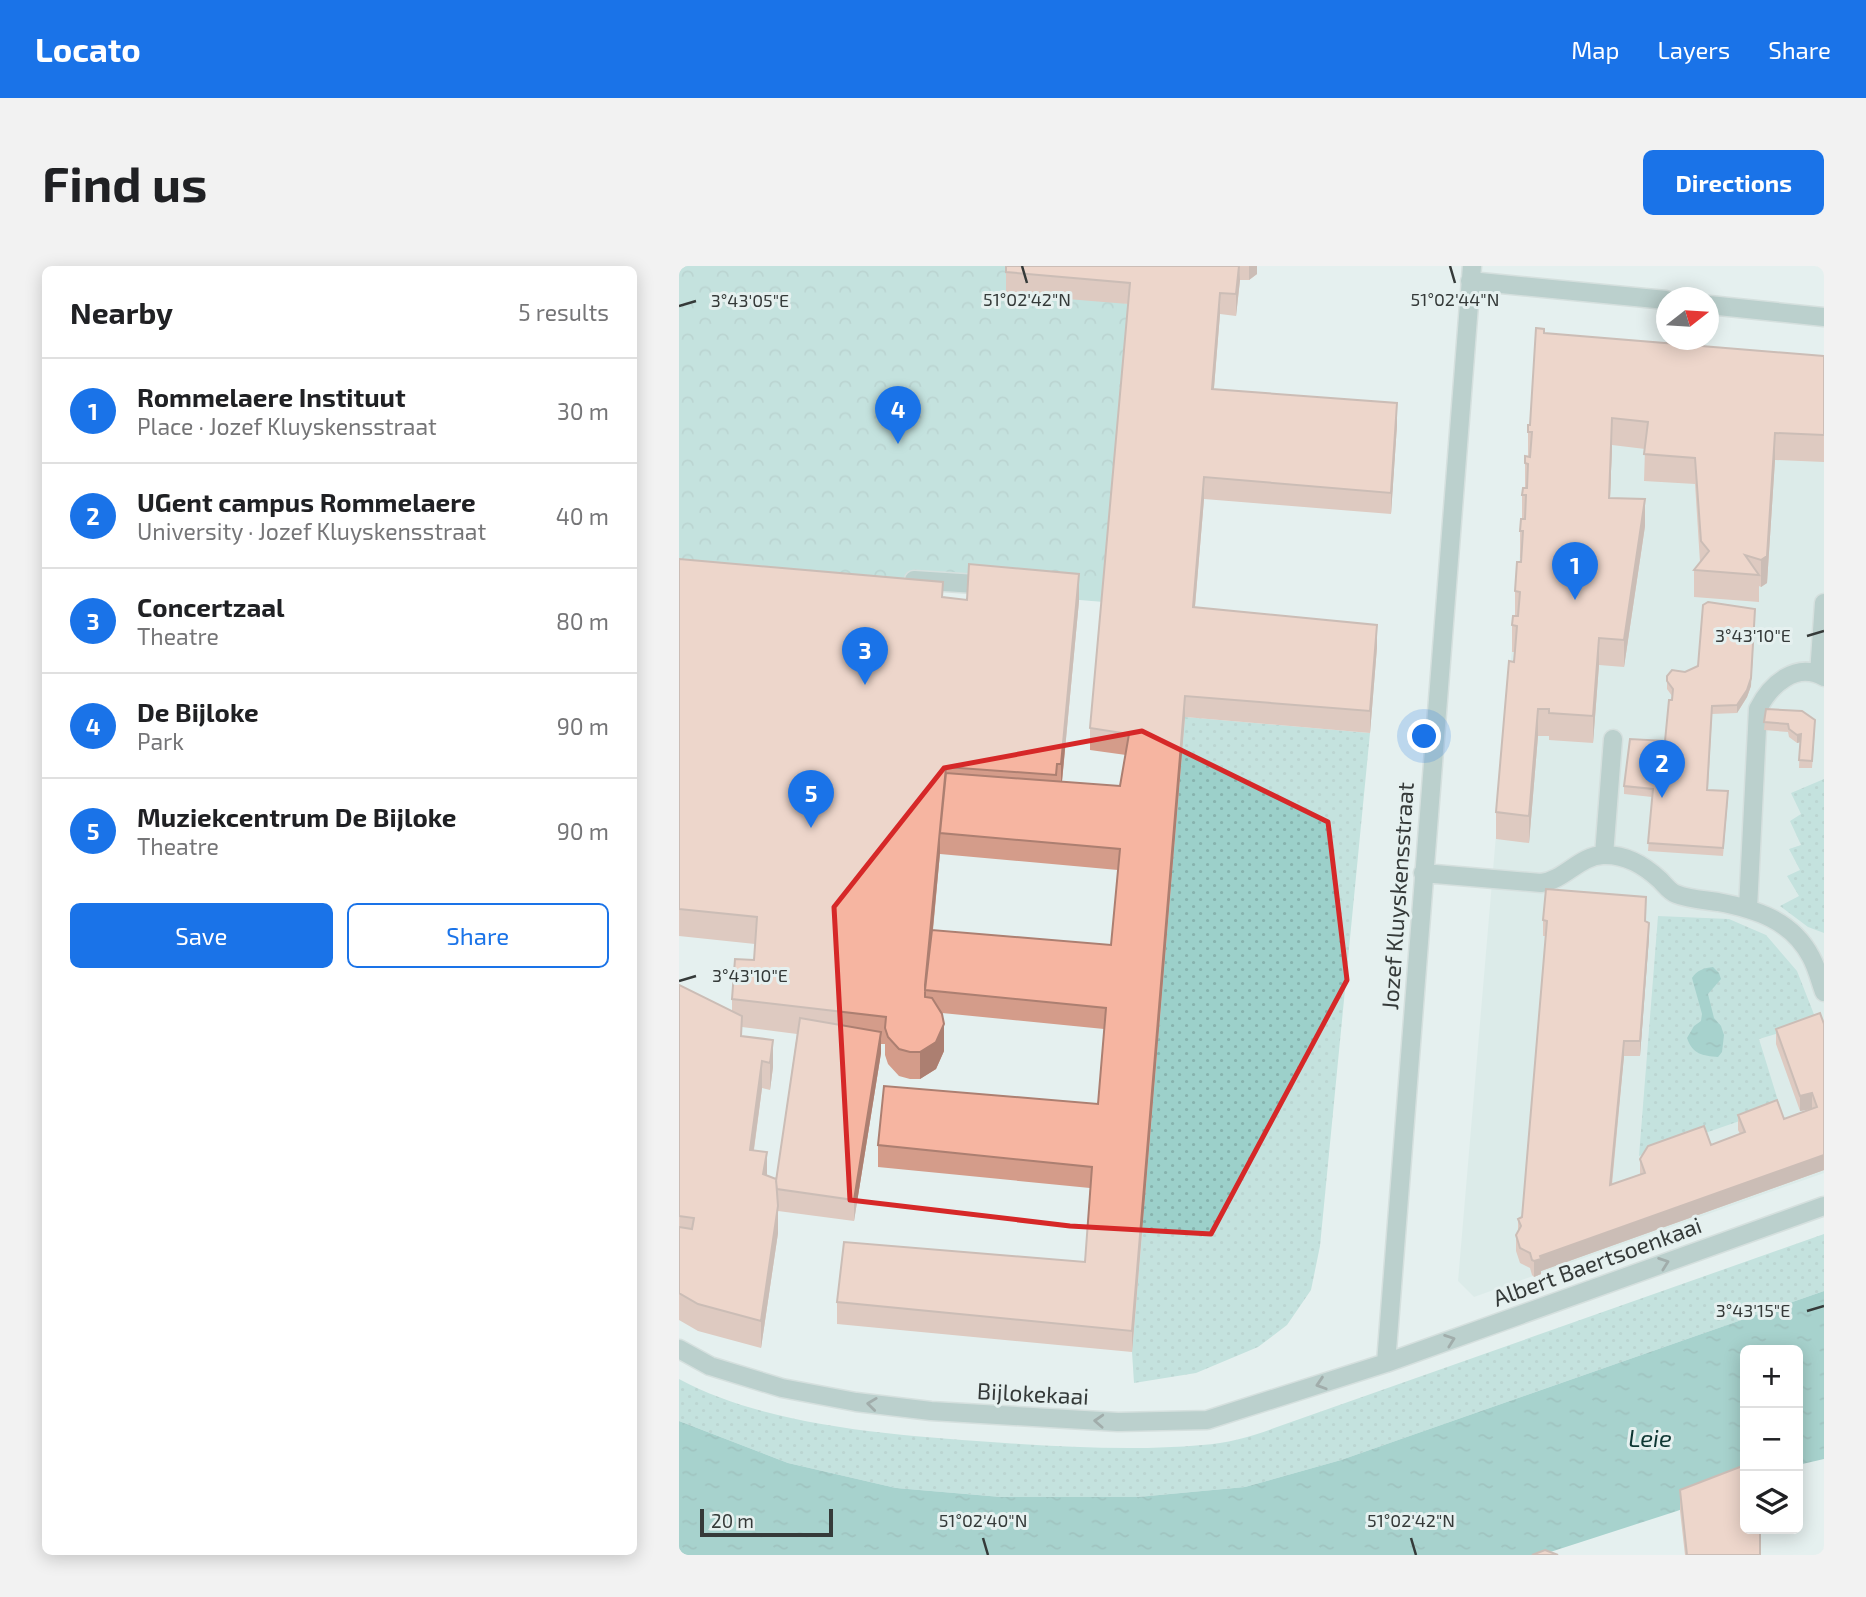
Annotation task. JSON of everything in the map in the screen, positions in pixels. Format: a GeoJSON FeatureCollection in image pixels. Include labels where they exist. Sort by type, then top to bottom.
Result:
{"type":"FeatureCollection","features":[{"type":"Feature","properties":{"kind":"street"},"geometry":{"type":"LineString","coordinates":[[1471,273],[1656,298]]}},
{"type":"Feature","properties":{"kind":"street","name":"Jozef Kluyskensstraat"},"geometry":{"type":"LineString","coordinates":[[1386,1363],[1471,273]]}},
{"type":"Feature","properties":{"kind":"street"},"geometry":{"type":"LineString","coordinates":[[1719,306],[1824,317]]}},
{"type":"Feature","properties":{"kind":"street"},"geometry":{"type":"LineString","coordinates":[[891,579],[1002,586]]}},
{"type":"Feature","properties":{"kind":"street"},"geometry":{"type":"LineString","coordinates":[[1748,908],[1758,709],[1765,694],[1780,679],[1799,672],[1821,676],[1824,603]]}},
{"type":"Feature","properties":{"kind":"street"},"geometry":{"type":"LineString","coordinates":[[1604,855],[1613,739]]}},
{"type":"Feature","properties":{"kind":"street"},"geometry":{"type":"LineString","coordinates":[[1423,873],[1541,883],[1554,881],[1579,863],[1604,855],[1628,858],[1650,871],[1673,894],[1748,908],[1773,917],[1794,934],[1811,956],[1824,992]]}},
{"type":"Feature","properties":{"kind":"street","name":"Albert Baertsoenkaai"},"geometry":{"type":"LineString","coordinates":[[1386,1363],[1824,1206]]}},
{"type":"Feature","properties":{"kind":"street","name":"Bijlokekaai"},"geometry":{"type":"LineString","coordinates":[[679,1349],[710,1366],[782,1388],[856,1402],[931,1412],[1118,1422],[1207,1420],[1386,1363]]}},
{"type":"Feature","properties":{"kind":"highlighted area"},"geometry":{"type":"Polygon","coordinates":[[[1142,731],[1328,822],[1347,980],[1211,1234],[1070,1226],[850,1200],[834,907],[944,768],[1142,731]]]}},
{"type":"Feature","properties":{"kind":"shaded area"},"geometry":{"type":"Polygon","coordinates":[[[1824,384],[1824,1173],[1474,1297],[1458,1281],[1528,459],[1824,384]]]}},
{"type":"Feature","properties":{"kind":"green space"},"geometry":{"type":"Polygon","coordinates":[[[679,266],[1009,266],[1130,305],[1104,602],[969,591],[679,584],[679,266]]]}},
{"type":"Feature","properties":{"kind":"green space"},"geometry":{"type":"Polygon","coordinates":[[[1185,717],[1370,733],[1320,1246],[1311,1290],[1287,1325],[1258,1347],[1196,1373],[1134,1383],[1132,1352],[1185,717]]]}},
{"type":"Feature","properties":{"kind":"green space"},"geometry":{"type":"Polygon","coordinates":[[[1824,779],[1824,933],[1808,927],[1780,906],[1799,896],[1787,876],[1800,870],[1789,849],[1801,845],[1790,821],[1801,814],[1791,793],[1824,779]]]}},
{"type":"Feature","properties":{"kind":"green space"},"geometry":{"type":"Polygon","coordinates":[[[1658,916],[1729,919],[1766,935],[1797,971],[1817,1022],[1759,1039],[1780,1107],[1639,1156],[1658,916]]]}},
{"type":"Feature","properties":{"kind":"green space"},"geometry":{"type":"Polygon","coordinates":[[[1824,1234],[1824,1291],[1341,1460],[1245,1487],[1138,1497],[1001,1497],[896,1488],[788,1463],[679,1421],[679,1379],[715,1396],[754,1409],[795,1419],[881,1433],[1103,1448],[1214,1444],[1271,1429],[1824,1234]]]}},
{"type":"Feature","properties":{"kind":"water"},"geometry":{"type":"Polygon","coordinates":[[[1713,967],[1721,979],[1708,994],[1714,1018],[1724,1035],[1722,1052],[1718,1057],[1699,1053],[1692,1048],[1687,1038],[1694,1026],[1701,1021],[1702,1014],[1692,978],[1701,970],[1713,967]]]}},
{"type":"Feature","properties":{"kind":"water","name":"Leie"},"geometry":{"type":"Polygon","coordinates":[[[1824,1291],[1824,1459],[1803,1464],[1803,1345],[1740,1345],[1740,1487],[1677,1511],[1541,1555],[679,1555],[679,1421],[788,1463],[896,1488],[1001,1497],[1138,1497],[1245,1487],[1341,1460],[1824,1291]]]}},
{"type":"Feature","properties":{"kind":"building"},"geometry":{"type":"Polygon","coordinates":[[[1006,266],[1239,266],[1236,294],[1220,293],[1212,389],[1397,403],[1391,493],[1204,477],[1193,607],[1377,625],[1370,711],[1185,696],[1132,1331],[837,1302],[844,1242],[1085,1262],[1092,1167],[878,1145],[884,1086],[1098,1104],[1106,1008],[925,990],[932,930],[1111,945],[1120,849],[940,833],[946,773],[1120,786],[1129,734],[1090,728],[1130,283],[1006,272],[1006,266]]]}},
{"type":"Feature","properties":{"kind":"building"},"geometry":{"type":"Polygon","coordinates":[[[1536,328],[1544,329],[1544,333],[1656,342],[1656,350],[1719,350],[1719,347],[1824,356],[1824,435],[1775,433],[1767,556],[1761,560],[1745,555],[1759,575],[1694,570],[1709,551],[1701,541],[1695,458],[1644,454],[1648,422],[1612,418],[1609,498],[1645,499],[1624,640],[1599,638],[1593,716],[1549,713],[1549,709],[1538,709],[1529,816],[1496,812],[1509,661],[1514,662],[1517,626],[1512,625],[1513,616],[1518,616],[1520,592],[1515,591],[1517,562],[1521,562],[1521,519],[1525,519],[1526,495],[1522,495],[1523,488],[1527,488],[1528,464],[1525,463],[1525,456],[1530,457],[1536,328]]]}},
{"type":"Feature","properties":{"kind":"building"},"geometry":{"type":"Polygon","coordinates":[[[679,559],[943,582],[942,597],[967,600],[969,564],[1079,574],[1061,764],[1057,764],[1056,775],[946,767],[925,985],[925,997],[932,998],[942,1014],[944,1024],[936,1042],[920,1052],[899,1049],[888,1037],[886,1017],[732,999],[735,959],[754,960],[757,917],[679,909],[679,559]]]}},
{"type":"Feature","properties":{"kind":"building"},"geometry":{"type":"Polygon","coordinates":[[[1708,602],[1755,609],[1751,678],[1747,690],[1737,705],[1712,706],[1707,790],[1728,791],[1723,848],[1648,843],[1653,789],[1624,786],[1630,739],[1665,741],[1669,700],[1672,700],[1673,689],[1667,676],[1672,670],[1685,672],[1698,666],[1703,605],[1708,602]]]}},
{"type":"Feature","properties":{"kind":"building"},"geometry":{"type":"Polygon","coordinates":[[[1766,709],[1802,711],[1815,720],[1812,761],[1799,760],[1801,734],[1797,735],[1789,729],[1788,724],[1764,722],[1766,709]]]}},
{"type":"Feature","properties":{"kind":"building"},"geometry":{"type":"Polygon","coordinates":[[[1546,889],[1646,897],[1645,921],[1649,923],[1640,1041],[1624,1041],[1610,1185],[1645,1173],[1640,1159],[1648,1146],[1704,1126],[1711,1145],[1745,1132],[1738,1115],[1777,1100],[1784,1119],[1817,1107],[1812,1093],[1800,1096],[1776,1029],[1820,1013],[1824,1024],[1824,1155],[1540,1256],[1541,1259],[1532,1260],[1530,1253],[1520,1248],[1516,1235],[1521,1226],[1518,1219],[1522,1217],[1547,921],[1543,920],[1546,889]]]}},
{"type":"Feature","properties":{"kind":"building"},"geometry":{"type":"Polygon","coordinates":[[[679,985],[742,1016],[741,1036],[773,1040],[770,1063],[762,1061],[750,1150],[767,1152],[763,1174],[776,1179],[778,1206],[761,1321],[698,1304],[679,1293],[679,1227],[692,1229],[694,1218],[679,1216],[679,985]]]}},
{"type":"Feature","properties":{"kind":"building"},"geometry":{"type":"Polygon","coordinates":[[[800,1018],[881,1032],[854,1200],[777,1189],[800,1018]]]}},
{"type":"Feature","properties":{"kind":"building"},"geometry":{"type":"Polygon","coordinates":[[[1740,1467],[1740,1534],[1760,1534],[1760,1555],[1687,1555],[1680,1490],[1740,1467]]]}},
{"type":"Feature","properties":{"kind":"building"},"geometry":{"type":"Polygon","coordinates":[[[1545,1550],[1558,1555],[1532,1555],[1545,1550]]]}},
{"type":"Feature","properties":{"kind":"place","name":"De Bijloke"},"geometry":{"type":"Point","coordinates":[898,444]}},
{"type":"Feature","properties":{"kind":"place","name":"Rommelaere Instituut"},"geometry":{"type":"Point","coordinates":[1575,600]}},
{"type":"Feature","properties":{"kind":"place","name":"Concertzaal"},"geometry":{"type":"Point","coordinates":[865,685]}},
{"type":"Feature","properties":{"kind":"place","name":"UGent campus Rommelaere"},"geometry":{"type":"Point","coordinates":[1662,798]}},
{"type":"Feature","properties":{"kind":"place","name":"Muziekcentrum De Bijloke"},"geometry":{"type":"Point","coordinates":[811,828]}}]}
